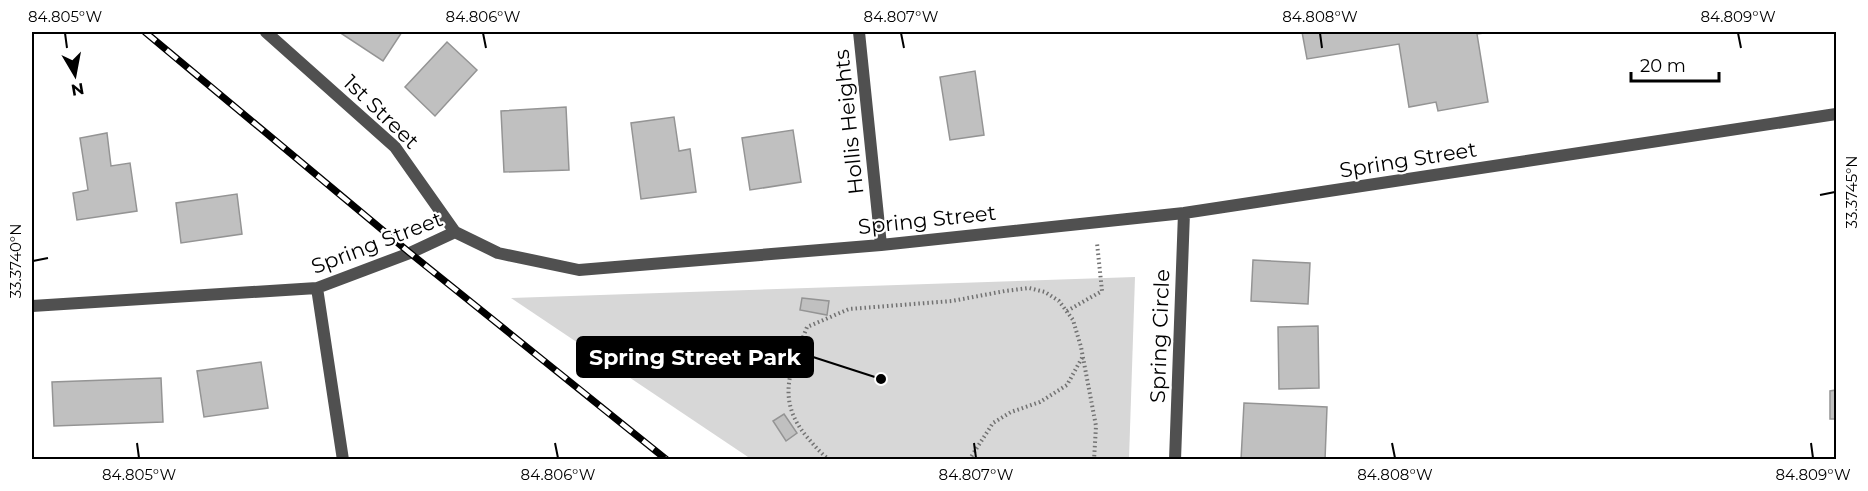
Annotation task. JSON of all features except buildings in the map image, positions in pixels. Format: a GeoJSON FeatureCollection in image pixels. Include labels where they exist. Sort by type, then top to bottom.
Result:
{"type":"FeatureCollection","features":[{"type":"Feature","properties":{"kind":"street","name":"1st Street"},"geometry":{"type":"LineString","coordinates":[[266,32],[395,147],[455,232]]}},
{"type":"Feature","properties":{"kind":"street","name":"Hollis Heights"},"geometry":{"type":"LineString","coordinates":[[859,32],[881,245]]}},
{"type":"Feature","properties":{"kind":"street","name":"Spring Street"},"geometry":{"type":"LineString","coordinates":[[32,306],[317,288],[410,254],[455,232],[498,253],[579,270],[881,245],[1184,213],[1836,114]]}},
{"type":"Feature","properties":{"kind":"street","name":"Spring Circle"},"geometry":{"type":"LineString","coordinates":[[1175,459],[1184,213]]}},
{"type":"Feature","properties":{"kind":"street"},"geometry":{"type":"LineString","coordinates":[[317,288],[343,459]]}},
{"type":"Feature","properties":{"kind":"path"},"geometry":{"type":"LineString","coordinates":[[1067,311],[1102,291],[1095,222]]}},
{"type":"Feature","properties":{"kind":"path"},"geometry":{"type":"LineString","coordinates":[[830,459],[821,454],[796,424],[787,395],[794,361],[807,327],[849,309],[952,302],[1029,288],[1046,292],[1059,301],[1073,320],[1083,356],[1096,426],[1094,459]]}},
{"type":"Feature","properties":{"kind":"path"},"geometry":{"type":"LineString","coordinates":[[969,459],[993,423],[1011,412],[1040,402],[1067,385],[1083,356]]}},
{"type":"Feature","properties":{"kind":"shaded area"},"geometry":{"type":"Polygon","coordinates":[[[1135,277],[1129,459],[751,459],[511,298],[1135,277]]]}},
{"type":"Feature","properties":{"kind":"railway"},"geometry":{"type":"LineString","coordinates":[[145,32],[410,253],[667,460]]}},
{"type":"Feature","properties":{"kind":"place","name":"Spring Street Park"},"geometry":{"type":"Point","coordinates":[881,379]}}]}
